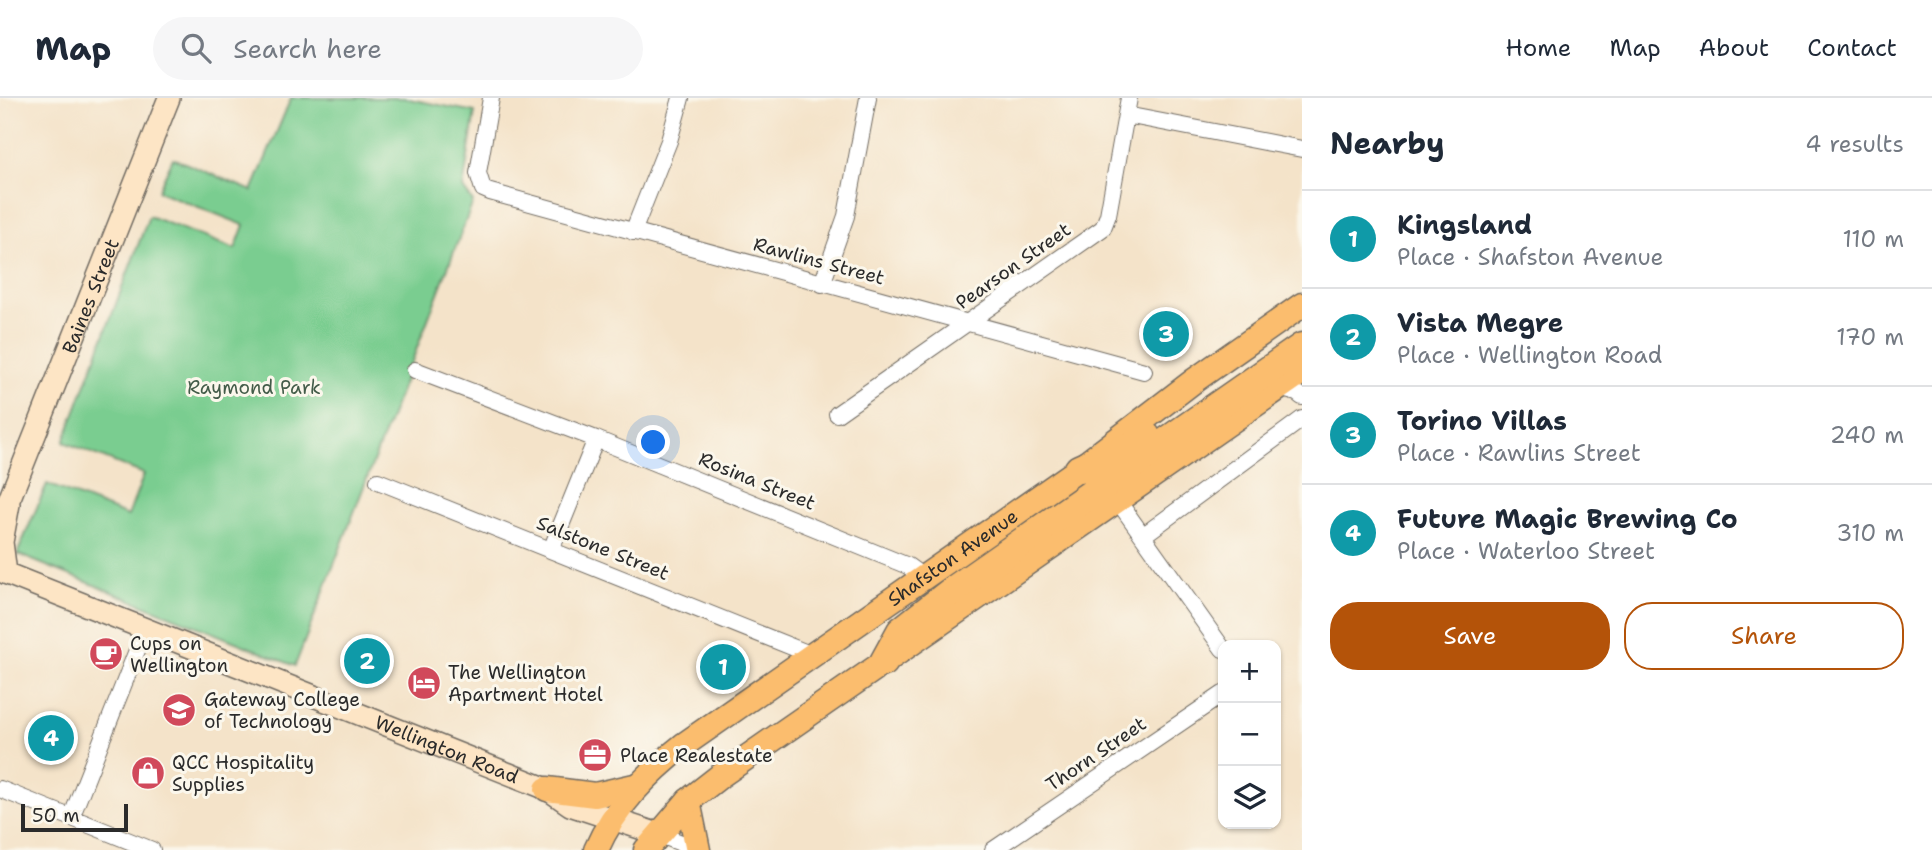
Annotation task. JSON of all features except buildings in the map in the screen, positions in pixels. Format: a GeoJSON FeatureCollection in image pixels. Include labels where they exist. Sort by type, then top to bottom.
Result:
{"type":"FeatureCollection","features":[{"type":"Feature","properties":{"kind":"highway"},"geometry":{"type":"LineString","coordinates":[[1079,469],[1135,444],[1302,327]]}},
{"type":"Feature","properties":{"kind":"highway"},"geometry":{"type":"LineString","coordinates":[[884,663],[901,631],[952,591],[1302,347]]}},
{"type":"Feature","properties":{"kind":"main road","name":"Baines Street"},"geometry":{"type":"LineString","coordinates":[[0,516],[11,495],[169,98]]}},
{"type":"Feature","properties":{"kind":"main road","name":"Shafston Avenue"},"geometry":{"type":"LineString","coordinates":[[596,850],[613,820],[639,785],[685,744],[1079,469],[1195,380],[1302,305]]}},
{"type":"Feature","properties":{"kind":"main road"},"geometry":{"type":"LineString","coordinates":[[652,842],[688,801],[730,769],[1118,500],[1291,392],[1302,372]]}},
{"type":"Feature","properties":{"kind":"main road","name":"Baines Street"},"geometry":{"type":"LineString","coordinates":[[3,572],[2,542],[11,495]]}},
{"type":"Feature","properties":{"kind":"main road","name":"Wellington Road"},"geometry":{"type":"LineString","coordinates":[[3,572],[547,789],[570,805],[613,820],[652,842]]}},
{"type":"Feature","properties":{"kind":"main road"},"geometry":{"type":"LineString","coordinates":[[547,789],[595,795],[639,785]]}},
{"type":"Feature","properties":{"kind":"main road"},"geometry":{"type":"LineString","coordinates":[[688,801],[699,850]]}},
{"type":"Feature","properties":{"kind":"street","name":"Rawlins Street"},"geometry":{"type":"LineString","coordinates":[[491,98],[478,173],[483,189],[1144,371]]}},
{"type":"Feature","properties":{"kind":"street"},"geometry":{"type":"LineString","coordinates":[[633,232],[669,141],[681,98]]}},
{"type":"Feature","properties":{"kind":"street"},"geometry":{"type":"LineString","coordinates":[[822,284],[846,216],[868,98]]}},
{"type":"Feature","properties":{"kind":"street"},"geometry":{"type":"LineString","coordinates":[[1125,103],[1302,149]]}},
{"type":"Feature","properties":{"kind":"street","name":"Pearson Street"},"geometry":{"type":"LineString","coordinates":[[837,414],[1103,228],[1108,215],[1125,103]]}},
{"type":"Feature","properties":{"kind":"street","name":"Rosina Street"},"geometry":{"type":"LineString","coordinates":[[415,370],[596,439],[896,561],[923,577]]}},
{"type":"Feature","properties":{"kind":"street"},"geometry":{"type":"LineString","coordinates":[[1144,535],[1302,419]]}},
{"type":"Feature","properties":{"kind":"street"},"geometry":{"type":"LineString","coordinates":[[551,550],[596,439]]}},
{"type":"Feature","properties":{"kind":"street","name":"Salstone Street"},"geometry":{"type":"LineString","coordinates":[[378,481],[812,655]]}},
{"type":"Feature","properties":{"kind":"street"},"geometry":{"type":"LineString","coordinates":[[1118,500],[1218,642]]}},
{"type":"Feature","properties":{"kind":"street"},"geometry":{"type":"LineString","coordinates":[[71,818],[145,630]]}},
{"type":"Feature","properties":{"kind":"street","name":"Thorn Street"},"geometry":{"type":"LineString","coordinates":[[993,850],[1218,697]]}},
{"type":"Feature","properties":{"kind":"street"},"geometry":{"type":"LineString","coordinates":[[0,789],[152,850]]}},
{"type":"Feature","properties":{"kind":"street","name":"Wellington Road"},"geometry":{"type":"LineString","coordinates":[[652,842],[699,850]]}},
{"type":"Feature","properties":{"kind":"green space","name":"Raymond Park"},"geometry":{"type":"Polygon","coordinates":[[[291,98],[404,98],[475,112],[463,188],[473,202],[295,666],[17,554],[47,484],[128,516],[144,474],[64,442],[149,216],[235,249],[244,225],[158,191],[173,158],[252,191],[291,98]]]}},
{"type":"Feature","properties":{"kind":"place","name":"Torino Villas"},"geometry":{"type":"Point","coordinates":[1166,334]}},
{"type":"Feature","properties":{"kind":"place","name":"Cups on Wellington"},"geometry":{"type":"Point","coordinates":[106,654]}},
{"type":"Feature","properties":{"kind":"place","name":"Vista Megre"},"geometry":{"type":"Point","coordinates":[367,661]}},
{"type":"Feature","properties":{"kind":"place","name":"Kingsland"},"geometry":{"type":"Point","coordinates":[723,667]}},
{"type":"Feature","properties":{"kind":"place","name":"The Wellington Apartment Hotel"},"geometry":{"type":"Point","coordinates":[424,683]}},
{"type":"Feature","properties":{"kind":"place","name":"Gateway College of Technology"},"geometry":{"type":"Point","coordinates":[179,710]}},
{"type":"Feature","properties":{"kind":"place","name":"Future Magic Brewing Co"},"geometry":{"type":"Point","coordinates":[51,738]}},
{"type":"Feature","properties":{"kind":"place","name":"Place Realestate"},"geometry":{"type":"Point","coordinates":[595,755]}},
{"type":"Feature","properties":{"kind":"place","name":"QCC Hospitality Supplies"},"geometry":{"type":"Point","coordinates":[148,773]}}]}
